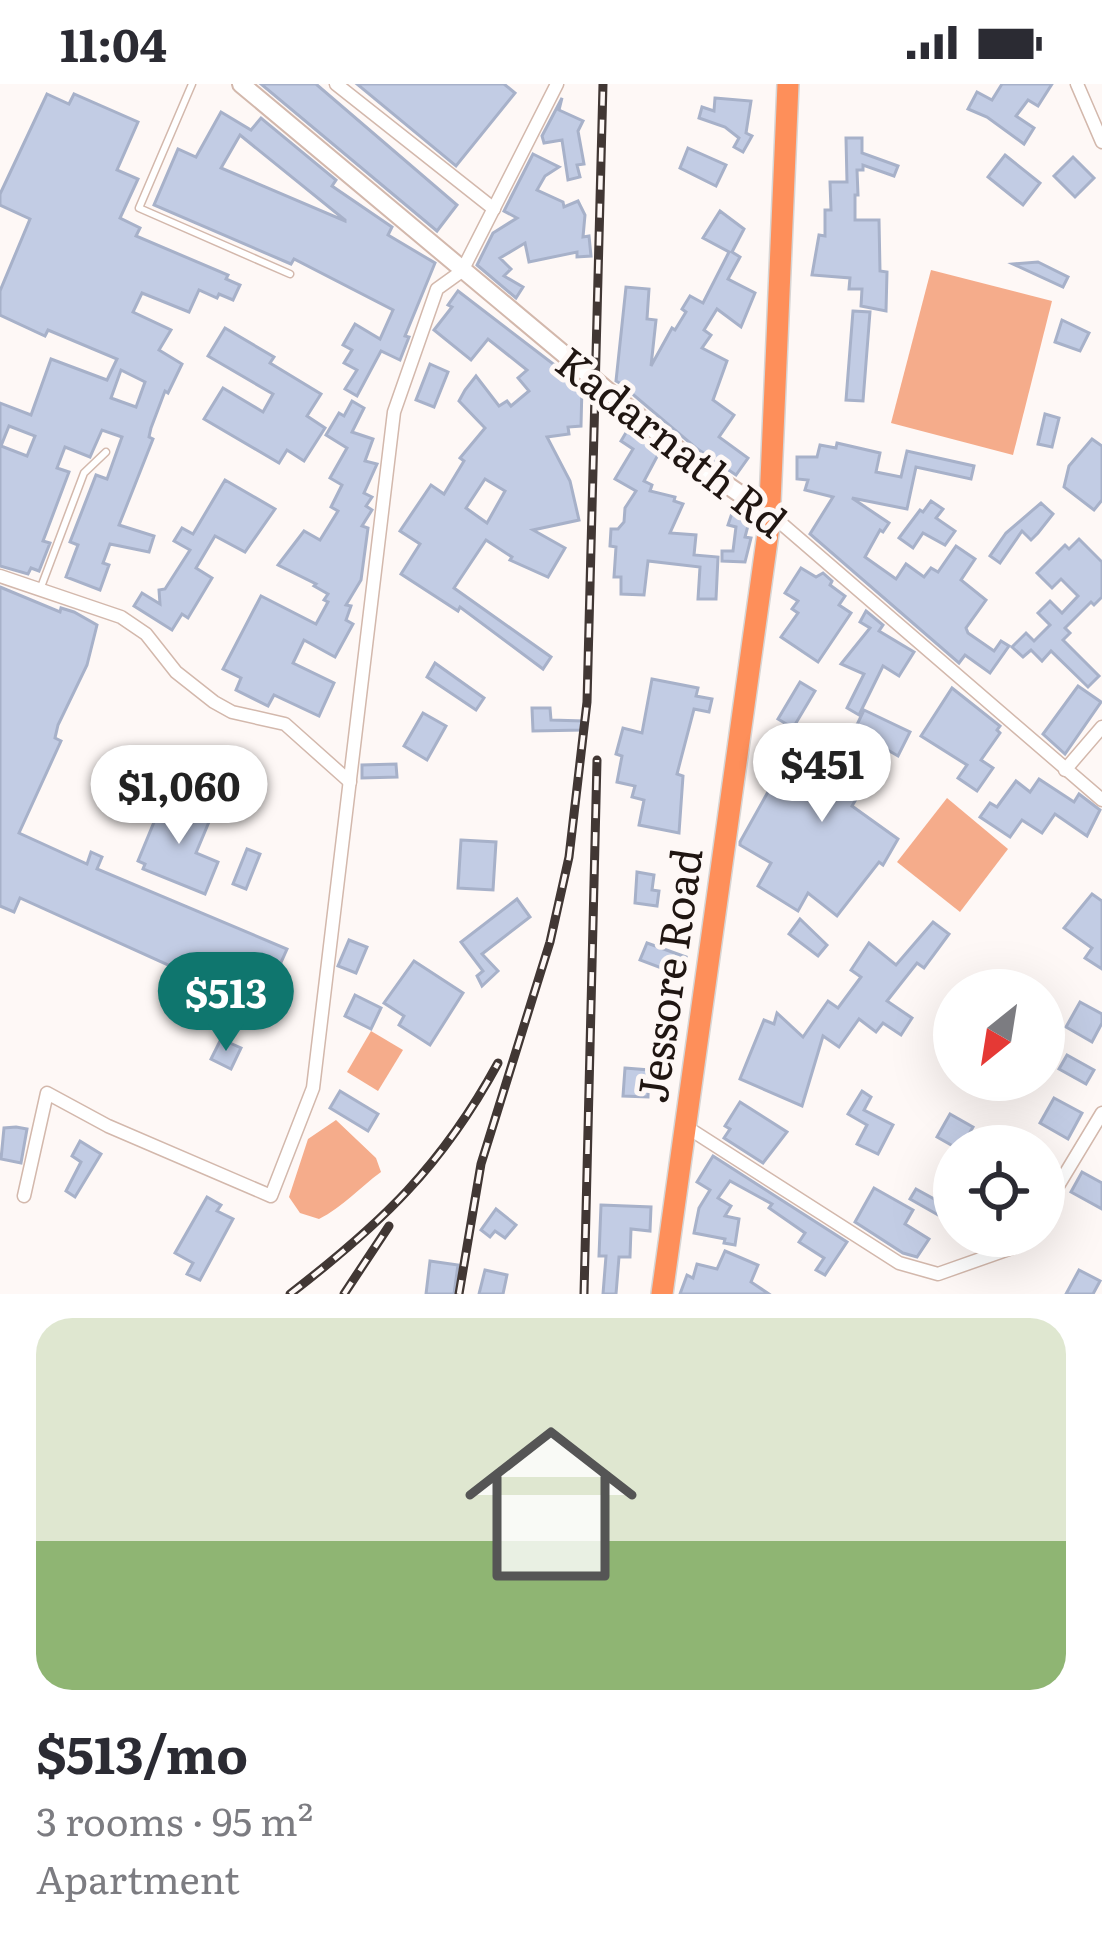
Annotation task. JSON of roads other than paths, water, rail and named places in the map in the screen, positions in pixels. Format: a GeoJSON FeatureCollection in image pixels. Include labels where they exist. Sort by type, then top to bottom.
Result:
{"type":"FeatureCollection","features":[{"type":"Feature","properties":{"kind":"highway","name":"Jessore Road"},"geometry":{"type":"LineString","coordinates":[[770,519],[788,84]]}},
{"type":"Feature","properties":{"kind":"highway","name":"Jessore Road"},"geometry":{"type":"LineString","coordinates":[[662,1294],[770,519],[783,455],[799,84]]}},
{"type":"Feature","properties":{"kind":"main road","name":"Kadarnath Rd"},"geometry":{"type":"LineString","coordinates":[[241,84],[537,335],[770,519]]}},
{"type":"Feature","properties":{"kind":"street"},"geometry":{"type":"LineString","coordinates":[[336,84],[494,209]]}},
{"type":"Feature","properties":{"kind":"street"},"geometry":{"type":"LineString","coordinates":[[24,1196],[47,1093],[108,1126],[272,1196],[313,1088],[394,412],[437,289],[462,271],[557,84]]}},
{"type":"Feature","properties":{"kind":"street"},"geometry":{"type":"LineString","coordinates":[[1077,84],[1102,142]]}},
{"type":"Feature","properties":{"kind":"street","name":"Kadarnath Rd"},"geometry":{"type":"LineString","coordinates":[[770,519],[1102,800]]}},
{"type":"Feature","properties":{"kind":"street"},"geometry":{"type":"LineString","coordinates":[[0,576],[121,617],[146,634],[176,672],[214,702],[232,712],[285,724],[350,782]]}},
{"type":"Feature","properties":{"kind":"street"},"geometry":{"type":"LineString","coordinates":[[1065,770],[1102,727]]}},
{"type":"Feature","properties":{"kind":"street"},"geometry":{"type":"LineString","coordinates":[[1065,1174],[1102,1113]]}},
{"type":"Feature","properties":{"kind":"street"},"geometry":{"type":"LineString","coordinates":[[684,1125],[899,1263],[938,1274],[986,1257]]}},
{"type":"Feature","properties":{"kind":"lane"},"geometry":{"type":"LineString","coordinates":[[192,84],[139,208],[290,274]]}},
{"type":"Feature","properties":{"kind":"lane"},"geometry":{"type":"LineString","coordinates":[[40,590],[84,472],[106,452]]}},
{"type":"Feature","properties":{"kind":"railway"},"geometry":{"type":"LineString","coordinates":[[459,1294],[481,1164],[550,942],[569,857],[587,702],[603,84]]}},
{"type":"Feature","properties":{"kind":"railway"},"geometry":{"type":"LineString","coordinates":[[584,1294],[597,760]]}},
{"type":"Feature","properties":{"kind":"railway"},"geometry":{"type":"LineString","coordinates":[[290,1294],[408,1190],[455,1133],[498,1063]]}},
{"type":"Feature","properties":{"kind":"railway"},"geometry":{"type":"LineString","coordinates":[[344,1294],[389,1226]]}}]}
